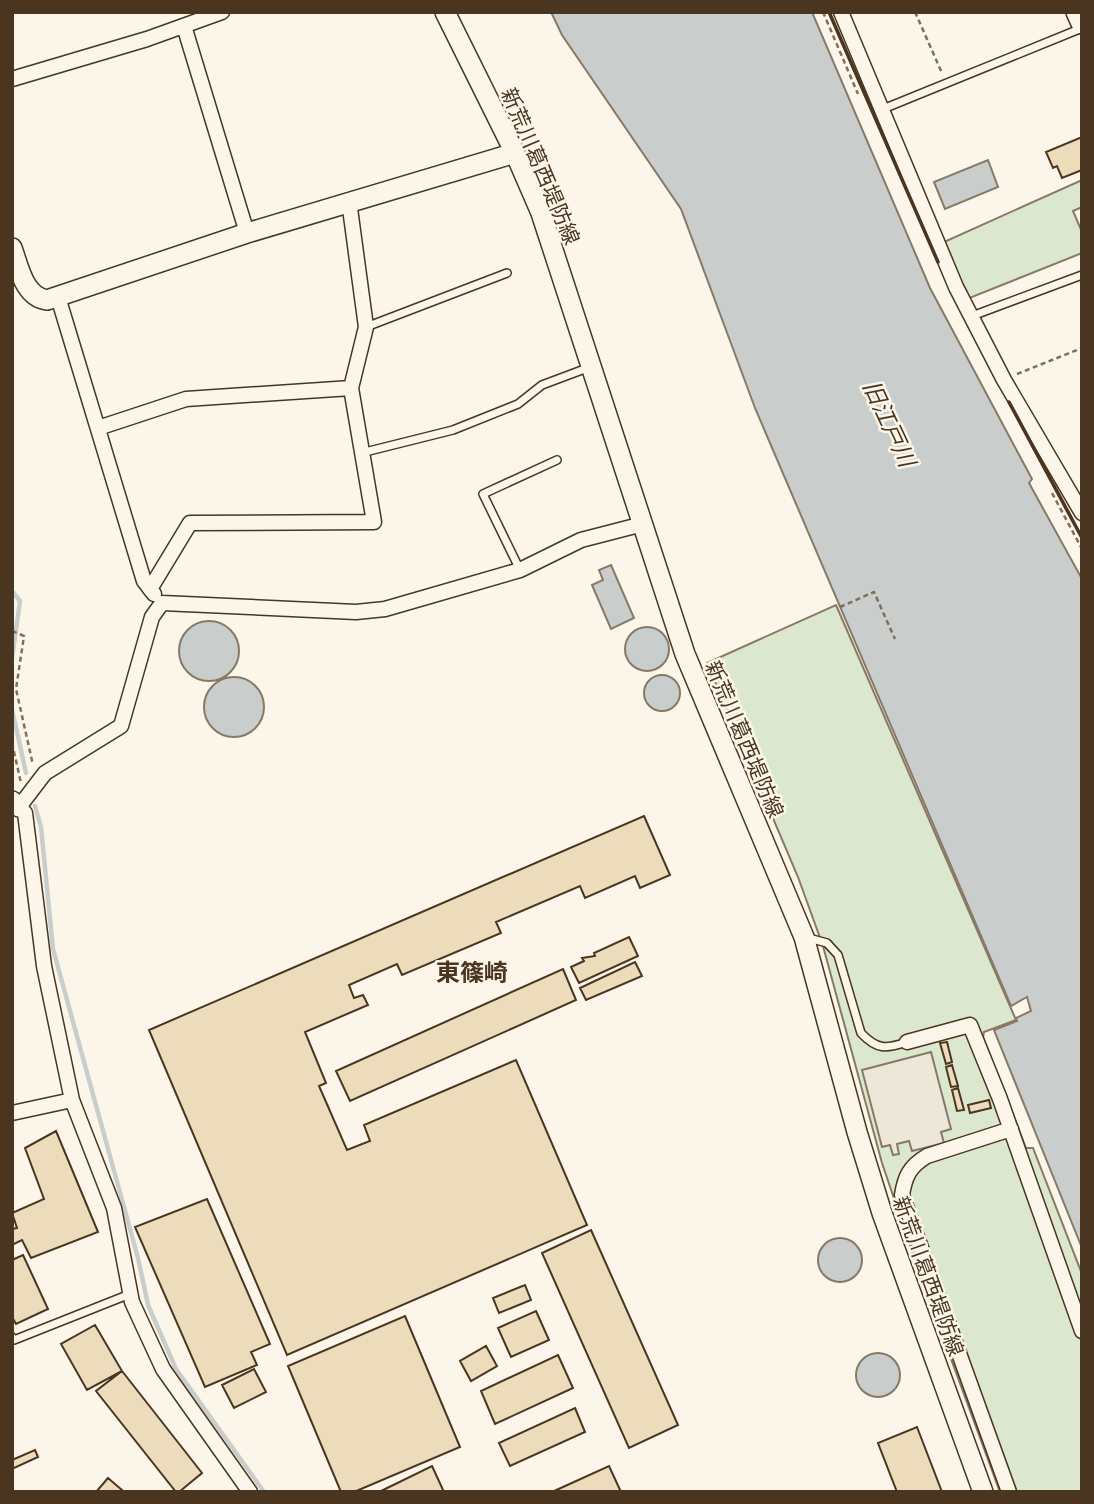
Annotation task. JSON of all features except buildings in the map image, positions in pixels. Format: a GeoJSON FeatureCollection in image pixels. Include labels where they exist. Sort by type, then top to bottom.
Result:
{"type":"FeatureCollection","features":[{"type":"Feature","properties":{"kind":"main road","name":"新荒川葛西堤防線"},"geometry":{"type":"LineString","coordinates":[[445,12],[515,153],[541,213],[685,654],[804,937],[882,1213],[983,1492]]}},
{"type":"Feature","properties":{"kind":"main road"},"geometry":{"type":"LineString","coordinates":[[12,248],[24,282],[39,299],[47,300],[247,233],[515,153]]}},
{"type":"Feature","properties":{"kind":"street"},"geometry":{"type":"LineString","coordinates":[[12,79],[147,40],[222,12]]}},
{"type":"Feature","properties":{"kind":"street"},"geometry":{"type":"LineString","coordinates":[[841,12],[956,287],[1004,380],[1081,508]]}},
{"type":"Feature","properties":{"kind":"street"},"geometry":{"type":"LineString","coordinates":[[184,26],[247,233]]}},
{"type":"Feature","properties":{"kind":"street"},"geometry":{"type":"LineString","coordinates":[[150,589],[190,523],[373,522],[351,388],[366,327],[349,201]]}},
{"type":"Feature","properties":{"kind":"street"},"geometry":{"type":"LineString","coordinates":[[58,297],[144,581],[162,603],[366,611],[385,609],[520,570],[581,540],[643,524]]}},
{"type":"Feature","properties":{"kind":"street"},"geometry":{"type":"LineString","coordinates":[[98,428],[186,399],[351,388]]}},
{"type":"Feature","properties":{"kind":"street"},"geometry":{"type":"LineString","coordinates":[[162,603],[152,617],[121,726],[45,773],[16,804],[25,813],[44,966],[72,1100],[114,1208],[130,1294],[163,1369],[250,1492]]}},
{"type":"Feature","properties":{"kind":"street"},"geometry":{"type":"LineString","coordinates":[[907,1042],[970,1025],[1011,1129],[1082,1331]]}},
{"type":"Feature","properties":{"kind":"street"},"geometry":{"type":"LineString","coordinates":[[12,1113],[72,1100]]}},
{"type":"Feature","properties":{"kind":"street"},"geometry":{"type":"LineString","coordinates":[[1009,1492],[902,1195],[905,1178],[915,1163],[926,1156],[1011,1129]]}},
{"type":"Feature","properties":{"kind":"lane"},"geometry":{"type":"LineString","coordinates":[[883,109],[1080,20]]}},
{"type":"Feature","properties":{"kind":"lane"},"geometry":{"type":"LineString","coordinates":[[366,327],[507,273]]}},
{"type":"Feature","properties":{"kind":"lane"},"geometry":{"type":"LineString","coordinates":[[971,316],[1082,275]]}},
{"type":"Feature","properties":{"kind":"lane"},"geometry":{"type":"LineString","coordinates":[[361,454],[453,430],[517,404],[542,385],[591,366]]}},
{"type":"Feature","properties":{"kind":"lane"},"geometry":{"type":"LineString","coordinates":[[520,570],[483,494],[557,460]]}},
{"type":"Feature","properties":{"kind":"lane"},"geometry":{"type":"LineString","coordinates":[[804,937],[827,943],[838,955],[861,1033],[868,1041],[882,1047],[907,1042]]}},
{"type":"Feature","properties":{"kind":"lane"},"geometry":{"type":"LineString","coordinates":[[12,1337],[14,1340],[130,1294]]}},
{"type":"Feature","properties":{"kind":"path"},"geometry":{"type":"LineString","coordinates":[[915,12],[946,82]]}},
{"type":"Feature","properties":{"kind":"path"},"geometry":{"type":"LineString","coordinates":[[1004,380],[1082,348]]}},
{"type":"Feature","properties":{"kind":"path"},"geometry":{"type":"LineString","coordinates":[[840,607],[874,592],[895,639]]}},
{"type":"Feature","properties":{"kind":"path"},"geometry":{"type":"LineString","coordinates":[[12,631],[24,636],[16,689],[34,771]]}},
{"type":"Feature","properties":{"kind":"path"},"geometry":{"type":"LineString","coordinates":[[12,743],[21,786],[28,778]]}},
{"type":"Feature","properties":{"kind":"green space"},"geometry":{"type":"Polygon","coordinates":[[[1082,180],[1082,207],[1073,211],[1082,232],[1082,253],[967,299],[944,242],[1082,180]]]}},
{"type":"Feature","properties":{"kind":"green space"},"geometry":{"type":"Polygon","coordinates":[[[836,605],[1016,1020],[984,1032],[983,1037],[1026,1148],[1033,1148],[1082,1274],[1082,1492],[1000,1492],[882,1163],[823,946],[798,877],[707,663],[836,605]]]}},
{"type":"Feature","properties":{"kind":"shaded area"},"geometry":{"type":"Polygon","coordinates":[[[931,1052],[951,1129],[941,1132],[944,1143],[912,1151],[909,1141],[897,1144],[899,1154],[893,1155],[890,1145],[882,1147],[862,1070],[931,1052]]]}},
{"type":"Feature","properties":{"kind":"water","name":"旧江戸川"},"geometry":{"type":"Polygon","coordinates":[[[551,12],[812,12],[930,288],[1032,479],[1029,483],[1082,579],[1082,1248],[994,1030],[1017,1021],[1016,1018],[1031,1011],[1027,997],[1011,1006],[755,408],[681,209],[562,35],[551,12]]]}},
{"type":"Feature","properties":{"kind":"water"},"geometry":{"type":"Polygon","coordinates":[[[988,160],[998,187],[945,209],[934,182],[988,160]]]}},
{"type":"Feature","properties":{"kind":"water"},"geometry":{"type":"Polygon","coordinates":[[[611,565],[634,618],[611,629],[592,585],[603,580],[599,570],[611,565]]]}},
{"type":"Feature","properties":{"kind":"water"},"geometry":{"type":"Polygon","coordinates":[[[209,621],[230,630],[239,651],[230,672],[209,681],[188,672],[179,651],[188,630],[209,621]]]}},
{"type":"Feature","properties":{"kind":"water"},"geometry":{"type":"Polygon","coordinates":[[[647,627],[662,634],[669,649],[662,664],[647,671],[632,664],[625,649],[632,634],[647,627]]]}},
{"type":"Feature","properties":{"kind":"water"},"geometry":{"type":"Polygon","coordinates":[[[662,675],[675,680],[680,693],[675,706],[662,711],[649,706],[644,693],[649,680],[662,675]]]}},
{"type":"Feature","properties":{"kind":"water"},"geometry":{"type":"Polygon","coordinates":[[[234,677],[255,686],[264,707],[255,728],[234,737],[213,728],[204,707],[213,686],[234,677]]]}},
{"type":"Feature","properties":{"kind":"water"},"geometry":{"type":"Polygon","coordinates":[[[840,1238],[855,1245],[862,1260],[855,1275],[840,1282],[825,1275],[818,1260],[825,1245],[840,1238]]]}},
{"type":"Feature","properties":{"kind":"water"},"geometry":{"type":"Polygon","coordinates":[[[878,1353],[893,1360],[900,1375],[893,1390],[878,1397],[863,1390],[856,1375],[863,1360],[878,1353]]]}},
{"type":"Feature","properties":{"kind":"waterway"},"geometry":{"type":"LineString","coordinates":[[12,591],[20,601],[12,659]]}},
{"type":"Feature","properties":{"kind":"waterway"},"geometry":{"type":"LineString","coordinates":[[12,709],[26,773]]}},
{"type":"Feature","properties":{"kind":"waterway"},"geometry":{"type":"LineString","coordinates":[[35,806],[41,827],[53,949],[138,1258],[148,1305],[176,1369],[264,1492]]}},
{"type":"Feature","properties":{"kind":"wall"},"geometry":{"type":"LineString","coordinates":[[829,12],[938,262]]}},
{"type":"Feature","properties":{"kind":"wall"},"geometry":{"type":"LineString","coordinates":[[1009,402],[1082,538]]}},
{"type":"Feature","properties":{"kind":"district","name":"東篠崎"},"geometry":{"type":"Point","coordinates":[472,972]}}]}
